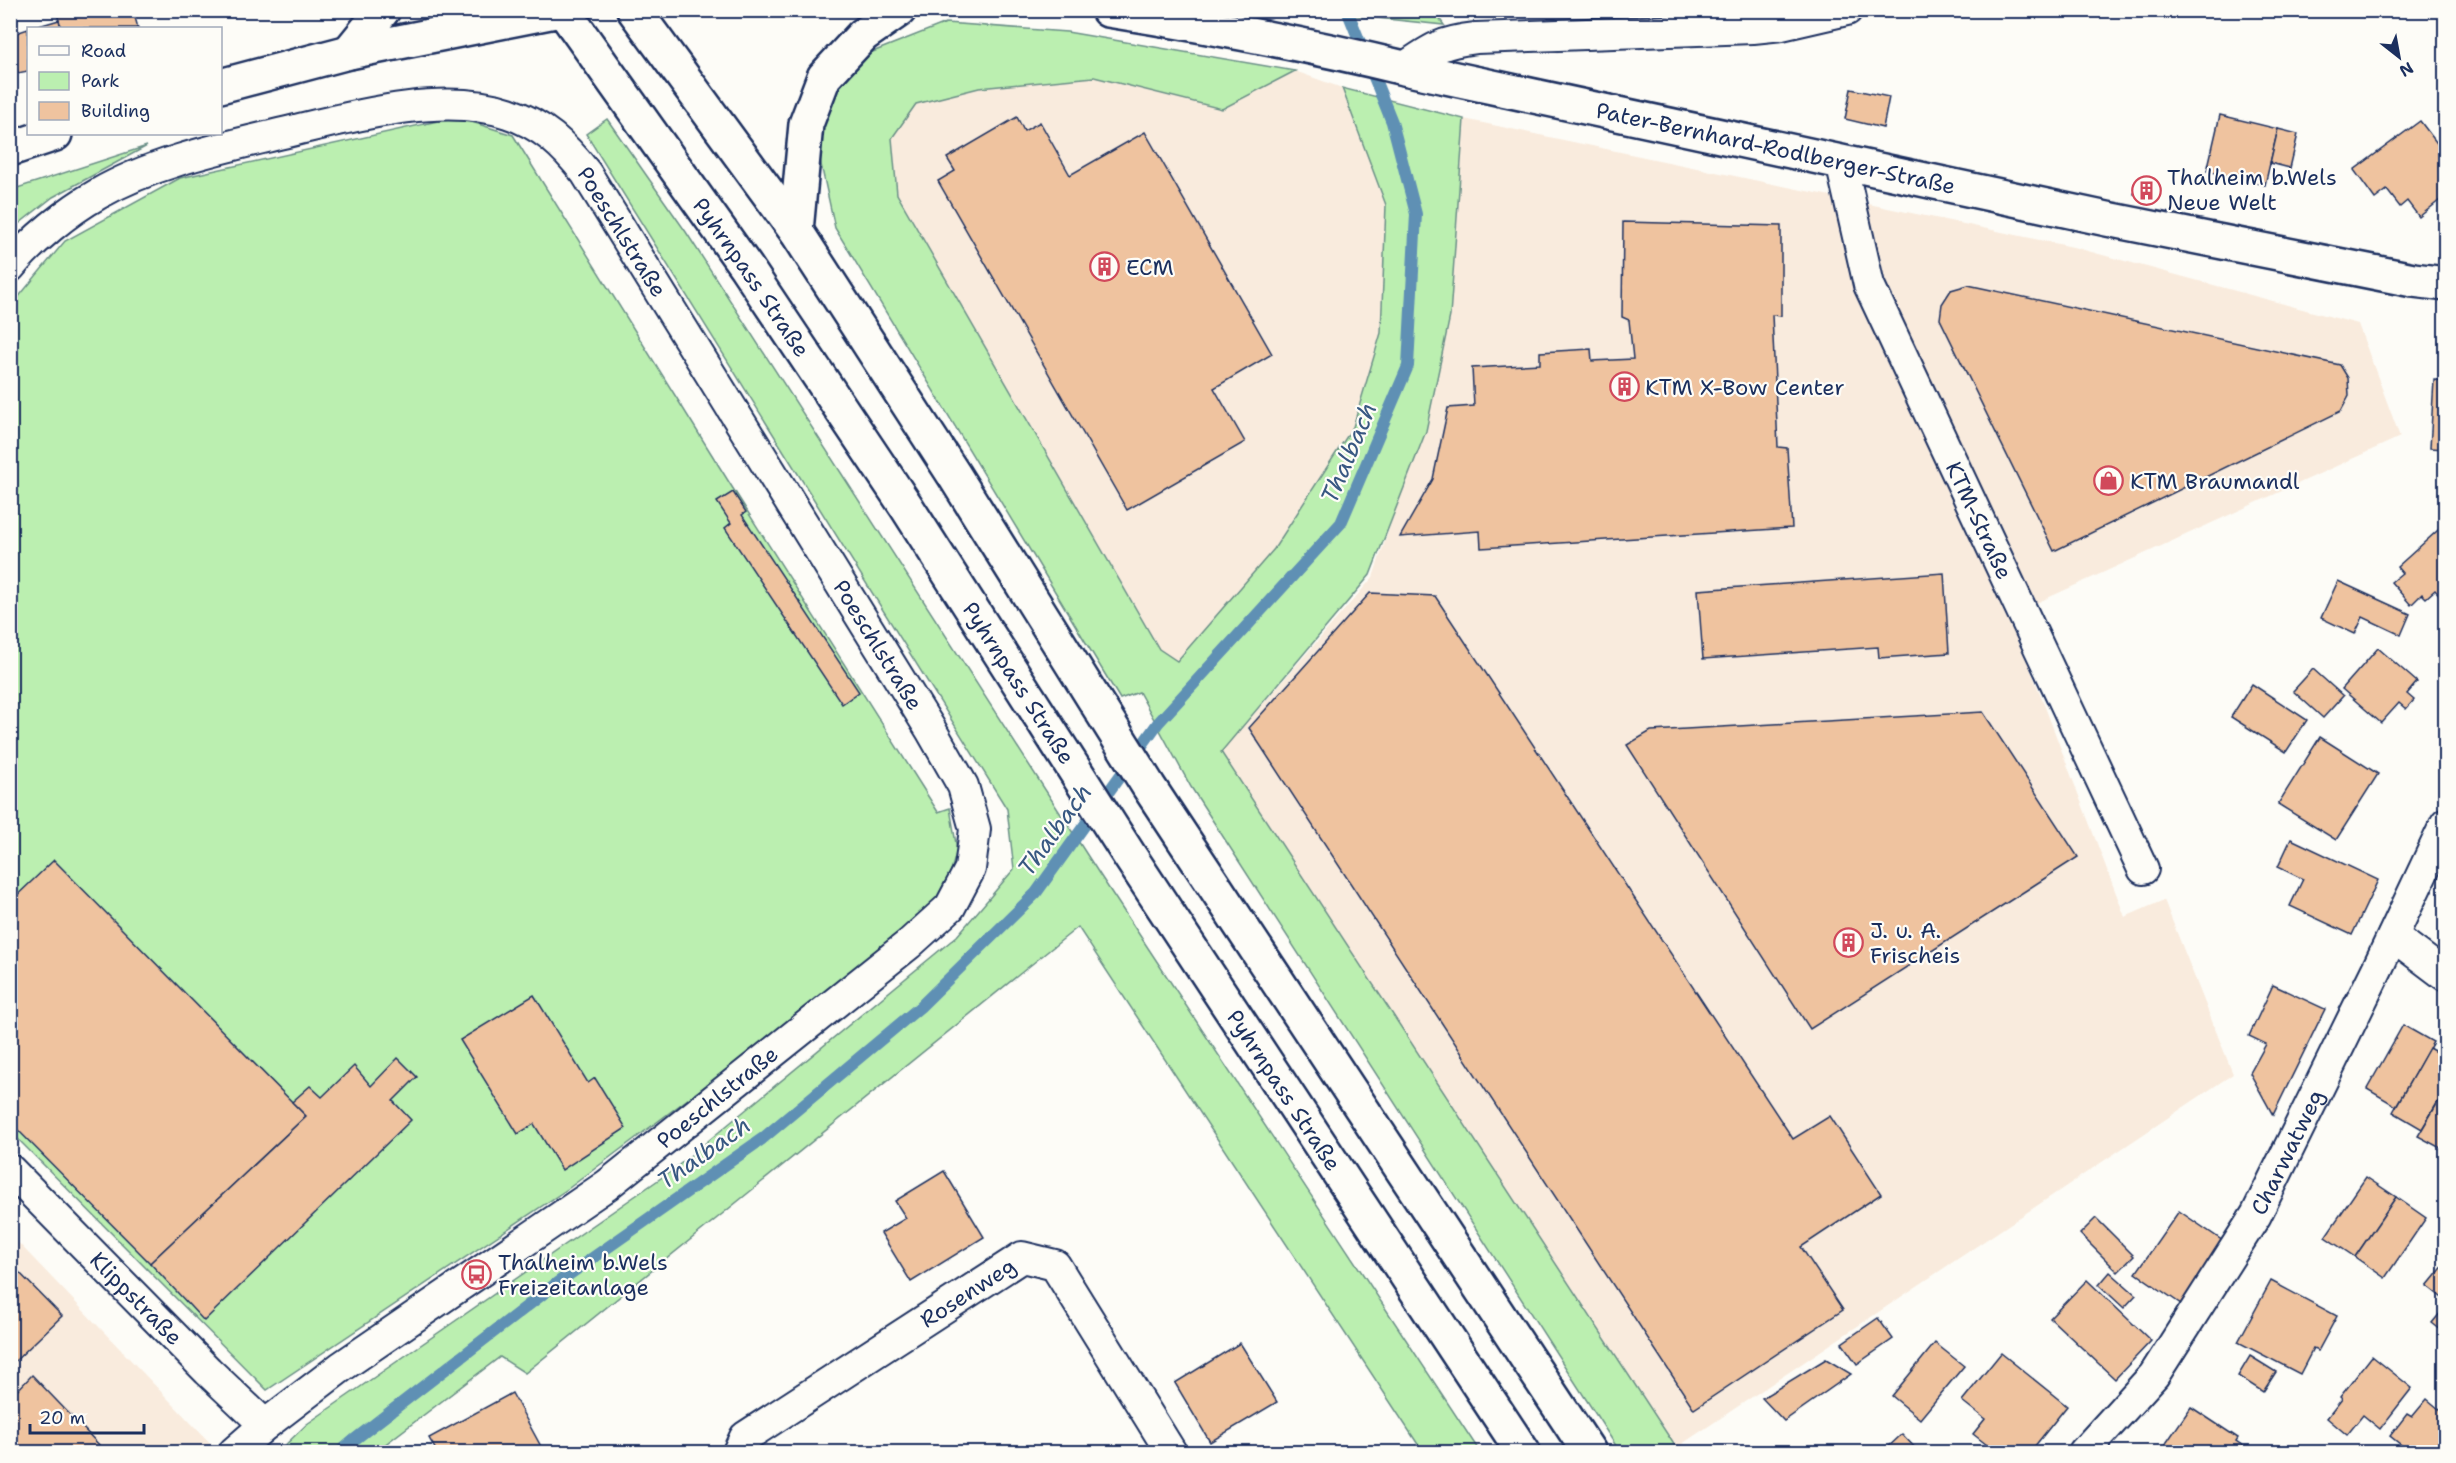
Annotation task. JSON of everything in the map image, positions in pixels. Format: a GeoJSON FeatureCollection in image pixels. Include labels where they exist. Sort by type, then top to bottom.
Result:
{"type":"FeatureCollection","features":[{"type":"Feature","properties":{"kind":"main road"},"geometry":{"type":"LineString","coordinates":[[349,52],[383,10]]}},
{"type":"Feature","properties":{"kind":"main road"},"geometry":{"type":"LineString","coordinates":[[222,85],[349,52],[562,10]]}},
{"type":"Feature","properties":{"kind":"main road","name":"Pyhrnpass Straße"},"geometry":{"type":"LineString","coordinates":[[562,10],[753,277],[906,506],[1129,855],[1524,1452]]}},
{"type":"Feature","properties":{"kind":"main road"},"geometry":{"type":"LineString","coordinates":[[634,10],[795,231],[954,476],[1149,787],[1589,1452]]}},
{"type":"Feature","properties":{"kind":"main road"},"geometry":{"type":"LineString","coordinates":[[795,231],[806,124],[824,77],[863,35],[899,10]]}},
{"type":"Feature","properties":{"kind":"main road","name":"Pater-Bernhard-Rodlberger-Straße"},"geometry":{"type":"LineString","coordinates":[[1108,10],[1223,20],[1404,68],[2279,254],[2445,284]]}},
{"type":"Feature","properties":{"kind":"main road"},"geometry":{"type":"LineString","coordinates":[[10,149],[52,135]]}},
{"type":"Feature","properties":{"kind":"street"},"geometry":{"type":"LineString","coordinates":[[1404,68],[1433,48],[1451,41],[1476,38],[1753,28],[1782,25],[1844,11]]}},
{"type":"Feature","properties":{"kind":"street","name":"Poeschlstraße"},"geometry":{"type":"LineString","coordinates":[[10,267],[57,223],[98,194],[148,170],[221,148],[344,118],[420,106],[468,105],[507,113],[538,126],[565,147],[586,173],[930,730],[963,786],[975,829],[970,869],[950,907],[909,944],[607,1185],[341,1367],[265,1425],[234,1452]]}},
{"type":"Feature","properties":{"kind":"street","name":"KTM-Straße"},"geometry":{"type":"LineString","coordinates":[[1840,162],[1869,285],[2143,869]]}},
{"type":"Feature","properties":{"kind":"street","name":"Charwatweg"},"geometry":{"type":"LineString","coordinates":[[2084,1452],[2154,1375],[2256,1215],[2393,936],[2445,823]]}},
{"type":"Feature","properties":{"kind":"street"},"geometry":{"type":"LineString","coordinates":[[2393,936],[2445,976]]}},
{"type":"Feature","properties":{"kind":"street","name":"Klippstraße"},"geometry":{"type":"LineString","coordinates":[[10,1170],[208,1371],[265,1425]]}},
{"type":"Feature","properties":{"kind":"street","name":"Rosenweg"},"geometry":{"type":"LineString","coordinates":[[738,1452],[744,1437],[1022,1257],[1055,1265],[1171,1452]]}},
{"type":"Feature","properties":{"kind":"shaded area"},"geometry":{"type":"Polygon","coordinates":[[[1295,71],[1342,88],[1386,205],[1381,333],[1353,427],[1274,549],[1177,661],[1159,649],[897,194],[892,138],[915,104],[979,88],[1094,77],[1222,109],[1295,71]]]}},
{"type":"Feature","properties":{"kind":"shaded area"},"geometry":{"type":"Polygon","coordinates":[[[1464,119],[2073,247],[2358,324],[2400,437],[2010,615],[2125,917],[2164,900],[2233,1074],[1676,1448],[1221,752],[1373,577],[1434,394],[1464,119]]]}},
{"type":"Feature","properties":{"kind":"shaded area"},"geometry":{"type":"Polygon","coordinates":[[[10,1234],[214,1447],[209,1452],[11,1452],[10,1234]]]}},
{"type":"Feature","properties":{"kind":"green space"},"geometry":{"type":"Polygon","coordinates":[[[1310,11],[1434,11],[1444,25],[1310,11]]]}},
{"type":"Feature","properties":{"kind":"green space"},"geometry":{"type":"Polygon","coordinates":[[[946,23],[1067,32],[1295,71],[1222,109],[1094,77],[979,88],[916,104],[892,138],[897,194],[1159,649],[1177,661],[1274,549],[1353,427],[1381,333],[1386,205],[1342,88],[1464,119],[1450,316],[1426,431],[1370,575],[1221,752],[1679,1452],[1620,1452],[1191,787],[1139,692],[1120,699],[835,228],[820,160],[825,104],[865,55],[946,23]]]}},
{"type":"Feature","properties":{"kind":"green space"},"geometry":{"type":"Polygon","coordinates":[[[456,117],[513,135],[938,812],[950,808],[957,850],[942,902],[904,937],[569,1188],[267,1390],[11,1132],[11,306],[65,241],[180,178],[456,117]]]}},
{"type":"Feature","properties":{"kind":"green space"},"geometry":{"type":"Polygon","coordinates":[[[607,119],[686,232],[1100,875],[1480,1452],[1423,1452],[1078,927],[525,1373],[500,1357],[375,1452],[278,1452],[307,1424],[674,1169],[957,936],[1014,869],[1007,809],[586,134],[607,119]]]}},
{"type":"Feature","properties":{"kind":"green space"},"geometry":{"type":"Polygon","coordinates":[[[147,146],[53,197],[11,230],[11,190],[147,146]]]}},
{"type":"Feature","properties":{"kind":"building"},"geometry":{"type":"Polygon","coordinates":[[[56,10],[133,10],[138,27],[61,27],[56,10]]]}},
{"type":"Feature","properties":{"kind":"building"},"geometry":{"type":"Polygon","coordinates":[[[59,20],[61,27],[35,27],[59,20]]]}},
{"type":"Feature","properties":{"kind":"building"},"geometry":{"type":"Polygon","coordinates":[[[27,29],[27,71],[18,73],[10,47],[10,35],[27,29]]]}},
{"type":"Feature","properties":{"kind":"building"},"geometry":{"type":"Polygon","coordinates":[[[1851,89],[1889,97],[1883,128],[1845,119],[1851,89]]]}},
{"type":"Feature","properties":{"kind":"building"},"geometry":{"type":"Polygon","coordinates":[[[2220,115],[2278,129],[2265,185],[2207,171],[2220,115]]]}},
{"type":"Feature","properties":{"kind":"building","name":"ECM"},"geometry":{"type":"Polygon","coordinates":[[[1017,117],[1024,131],[1040,122],[1070,175],[1145,132],[1272,354],[1214,388],[1245,442],[1127,510],[938,181],[955,171],[947,158],[1017,117]]]}},
{"type":"Feature","properties":{"kind":"building"},"geometry":{"type":"Polygon","coordinates":[[[2420,121],[2446,155],[2446,208],[2440,200],[2419,217],[2407,201],[2400,207],[2387,190],[2375,199],[2354,170],[2420,121]]]}},
{"type":"Feature","properties":{"kind":"building"},"geometry":{"type":"Polygon","coordinates":[[[2278,129],[2298,134],[2290,168],[2270,163],[2278,129]]]}},
{"type":"Feature","properties":{"kind":"building","name":"Thalheim b.Wels Neue Welt"},"geometry":{"type":"Polygon","coordinates":[[[2138,181],[2158,187],[2154,199],[2134,194],[2138,181]]]}},
{"type":"Feature","properties":{"kind":"building","name":"KTM X-Bow Center"},"geometry":{"type":"Polygon","coordinates":[[[1623,222],[1781,226],[1781,316],[1772,315],[1778,447],[1787,448],[1792,528],[1481,548],[1480,531],[1400,537],[1433,479],[1448,408],[1474,406],[1472,368],[1540,364],[1540,352],[1591,349],[1592,361],[1633,359],[1629,320],[1622,317],[1623,222]]]}},
{"type":"Feature","properties":{"kind":"building","name":"KTM Braumandl"},"geometry":{"type":"Polygon","coordinates":[[[1968,285],[2340,365],[2348,378],[2349,396],[2341,411],[2054,551],[1940,319],[1942,304],[1951,290],[1968,285]]]}},
{"type":"Feature","properties":{"kind":"building"},"geometry":{"type":"Polygon","coordinates":[[[2434,380],[2446,381],[2446,449],[2430,448],[2434,380]]]}},
{"type":"Feature","properties":{"kind":"building"},"geometry":{"type":"Polygon","coordinates":[[[733,492],[746,512],[742,515],[859,692],[842,704],[725,528],[731,523],[717,502],[733,492]]]}},
{"type":"Feature","properties":{"kind":"building"},"geometry":{"type":"Polygon","coordinates":[[[2446,523],[2446,602],[2435,590],[2426,598],[2422,594],[2411,605],[2391,582],[2402,573],[2397,567],[2446,523]]]}},
{"type":"Feature","properties":{"kind":"building"},"geometry":{"type":"Polygon","coordinates":[[[1944,573],[1949,653],[1879,658],[1878,647],[1703,659],[1698,590],[1944,573]]]}},
{"type":"Feature","properties":{"kind":"building"},"geometry":{"type":"Polygon","coordinates":[[[2338,581],[2410,614],[2401,635],[2363,617],[2355,634],[2321,618],[2338,581]]]}},
{"type":"Feature","properties":{"kind":"building"},"geometry":{"type":"Polygon","coordinates":[[[1370,593],[1435,596],[1793,1139],[1830,1116],[1881,1194],[1801,1247],[1843,1310],[1694,1409],[1249,728],[1370,593]]]}},
{"type":"Feature","properties":{"kind":"building"},"geometry":{"type":"Polygon","coordinates":[[[2378,648],[2417,682],[2407,694],[2414,700],[2406,709],[2399,703],[2381,723],[2342,689],[2378,648]]]}},
{"type":"Feature","properties":{"kind":"building"},"geometry":{"type":"Polygon","coordinates":[[[2313,669],[2343,696],[2323,718],[2293,691],[2313,669]]]}},
{"type":"Feature","properties":{"kind":"building"},"geometry":{"type":"Polygon","coordinates":[[[2252,684],[2307,720],[2286,752],[2231,717],[2252,684]]]}},
{"type":"Feature","properties":{"kind":"building","name":"J. u. A. Frischeis"},"geometry":{"type":"Polygon","coordinates":[[[1983,712],[2078,857],[1810,1029],[1627,745],[1651,731],[1983,712]]]}},
{"type":"Feature","properties":{"kind":"building"},"geometry":{"type":"Polygon","coordinates":[[[2320,737],[2378,774],[2336,840],[2278,804],[2320,737]]]}},
{"type":"Feature","properties":{"kind":"building"},"geometry":{"type":"Polygon","coordinates":[[[2291,839],[2378,880],[2352,935],[2290,906],[2303,879],[2278,867],[2291,839]]]}},
{"type":"Feature","properties":{"kind":"building"},"geometry":{"type":"Polygon","coordinates":[[[54,860],[306,1116],[150,1263],[10,1122],[10,902],[54,860]]]}},
{"type":"Feature","properties":{"kind":"building"},"geometry":{"type":"Polygon","coordinates":[[[2273,985],[2325,1009],[2273,1115],[2250,1073],[2266,1044],[2249,1036],[2273,985]]]}},
{"type":"Feature","properties":{"kind":"building"},"geometry":{"type":"Polygon","coordinates":[[[534,995],[588,1083],[595,1078],[626,1128],[562,1170],[534,1124],[518,1134],[460,1040],[534,995]]]}},
{"type":"Feature","properties":{"kind":"building"},"geometry":{"type":"Polygon","coordinates":[[[2403,1025],[2433,1042],[2396,1106],[2367,1089],[2403,1025]]]}},
{"type":"Feature","properties":{"kind":"building"},"geometry":{"type":"Polygon","coordinates":[[[2429,1048],[2446,1058],[2446,1088],[2422,1129],[2393,1112],[2429,1048]]]}},
{"type":"Feature","properties":{"kind":"building"},"geometry":{"type":"Polygon","coordinates":[[[398,1058],[417,1077],[393,1101],[411,1120],[204,1321],[150,1263],[306,1116],[292,1102],[310,1086],[322,1097],[354,1066],[371,1086],[398,1058]]]}},
{"type":"Feature","properties":{"kind":"building"},"geometry":{"type":"Polygon","coordinates":[[[2446,1089],[2446,1151],[2418,1136],[2446,1089]]]}},
{"type":"Feature","properties":{"kind":"building"},"geometry":{"type":"Polygon","coordinates":[[[944,1171],[984,1237],[911,1282],[881,1233],[906,1218],[895,1201],[944,1171]]]}},
{"type":"Feature","properties":{"kind":"building"},"geometry":{"type":"Polygon","coordinates":[[[2366,1177],[2396,1197],[2355,1257],[2325,1237],[2366,1177]]]}},
{"type":"Feature","properties":{"kind":"building"},"geometry":{"type":"Polygon","coordinates":[[[2396,1197],[2426,1218],[2385,1278],[2355,1257],[2396,1197]]]}},
{"type":"Feature","properties":{"kind":"building"},"geometry":{"type":"Polygon","coordinates":[[[2179,1211],[2223,1241],[2181,1304],[2136,1273],[2179,1211]]]}},
{"type":"Feature","properties":{"kind":"building"},"geometry":{"type":"Polygon","coordinates":[[[2096,1218],[2134,1256],[2118,1272],[2080,1234],[2096,1218]]]}},
{"type":"Feature","properties":{"kind":"building"},"geometry":{"type":"Polygon","coordinates":[[[10,1263],[62,1316],[10,1366],[10,1263]]]}},
{"type":"Feature","properties":{"kind":"building"},"geometry":{"type":"Polygon","coordinates":[[[2446,1264],[2446,1301],[2427,1286],[2446,1264]]]}},
{"type":"Feature","properties":{"kind":"building"},"geometry":{"type":"Polygon","coordinates":[[[2110,1272],[2136,1295],[2124,1308],[2099,1285],[2110,1272]]]}},
{"type":"Feature","properties":{"kind":"building"},"geometry":{"type":"Polygon","coordinates":[[[2087,1280],[2151,1341],[2115,1379],[2050,1318],[2087,1280]]]}},
{"type":"Feature","properties":{"kind":"building"},"geometry":{"type":"Polygon","coordinates":[[[2271,1281],[2337,1316],[2318,1351],[2313,1349],[2300,1374],[2238,1342],[2271,1281]]]}},
{"type":"Feature","properties":{"kind":"building"},"geometry":{"type":"Polygon","coordinates":[[[2446,1306],[2446,1334],[2432,1323],[2446,1306]]]}},
{"type":"Feature","properties":{"kind":"building"},"geometry":{"type":"Polygon","coordinates":[[[1878,1318],[1893,1339],[1857,1364],[1842,1343],[1878,1318]]]}},
{"type":"Feature","properties":{"kind":"building"},"geometry":{"type":"Polygon","coordinates":[[[1240,1343],[1277,1402],[1210,1442],[1175,1383],[1240,1343]]]}},
{"type":"Feature","properties":{"kind":"building"},"geometry":{"type":"Polygon","coordinates":[[[1935,1343],[1964,1366],[1920,1419],[1892,1396],[1935,1343]]]}},
{"type":"Feature","properties":{"kind":"building"},"geometry":{"type":"Polygon","coordinates":[[[2001,1353],[2067,1406],[2030,1452],[1996,1452],[1973,1434],[1985,1419],[1962,1401],[2001,1353]]]}},
{"type":"Feature","properties":{"kind":"building"},"geometry":{"type":"Polygon","coordinates":[[[2250,1356],[2276,1372],[2263,1392],[2238,1376],[2250,1356]]]}},
{"type":"Feature","properties":{"kind":"building"},"geometry":{"type":"Polygon","coordinates":[[[2372,1356],[2412,1388],[2380,1429],[2363,1415],[2347,1435],[2327,1418],[2342,1399],[2340,1397],[2372,1356]]]}},
{"type":"Feature","properties":{"kind":"building"},"geometry":{"type":"Polygon","coordinates":[[[1826,1359],[1851,1374],[1784,1421],[1762,1398],[1826,1359]]]}},
{"type":"Feature","properties":{"kind":"building"},"geometry":{"type":"Polygon","coordinates":[[[32,1375],[104,1450],[102,1452],[10,1452],[10,1390],[14,1394],[32,1375]]]}},
{"type":"Feature","properties":{"kind":"building"},"geometry":{"type":"Polygon","coordinates":[[[512,1393],[544,1452],[437,1452],[429,1438],[512,1393]]]}},
{"type":"Feature","properties":{"kind":"building"},"geometry":{"type":"Polygon","coordinates":[[[2427,1399],[2446,1415],[2446,1452],[2410,1452],[2390,1436],[2407,1414],[2412,1417],[2427,1399]]]}},
{"type":"Feature","properties":{"kind":"building"},"geometry":{"type":"Polygon","coordinates":[[[2191,1407],[2238,1438],[2236,1441],[2252,1452],[2160,1452],[2191,1407]]]}},
{"type":"Feature","properties":{"kind":"building"},"geometry":{"type":"Polygon","coordinates":[[[1902,1434],[1919,1452],[1883,1452],[1902,1434]]]}},
{"type":"Feature","properties":{"kind":"waterway","name":"Thalbach"},"geometry":{"type":"LineString","coordinates":[[340,1452],[557,1283],[762,1139],[920,1007],[1036,893],[1158,723],[1341,523],[1408,366],[1416,214],[1392,122],[1347,10]]}},
{"type":"Feature","properties":{"kind":"place","name":"Thalheim b.Wels Neue Welt"},"geometry":{"type":"Point","coordinates":[2146,190]}},
{"type":"Feature","properties":{"kind":"place","name":"ECM"},"geometry":{"type":"Point","coordinates":[1105,267]}},
{"type":"Feature","properties":{"kind":"place","name":"KTM X-Bow Center"},"geometry":{"type":"Point","coordinates":[1624,387]}},
{"type":"Feature","properties":{"kind":"place","name":"KTM Braumandl"},"geometry":{"type":"Point","coordinates":[2109,481]}},
{"type":"Feature","properties":{"kind":"place","name":"J. u. A. Frischeis"},"geometry":{"type":"Point","coordinates":[1849,943]}},
{"type":"Feature","properties":{"kind":"place","name":"Thalheim b.Wels Freizeitanlage"},"geometry":{"type":"Point","coordinates":[477,1275]}}]}
